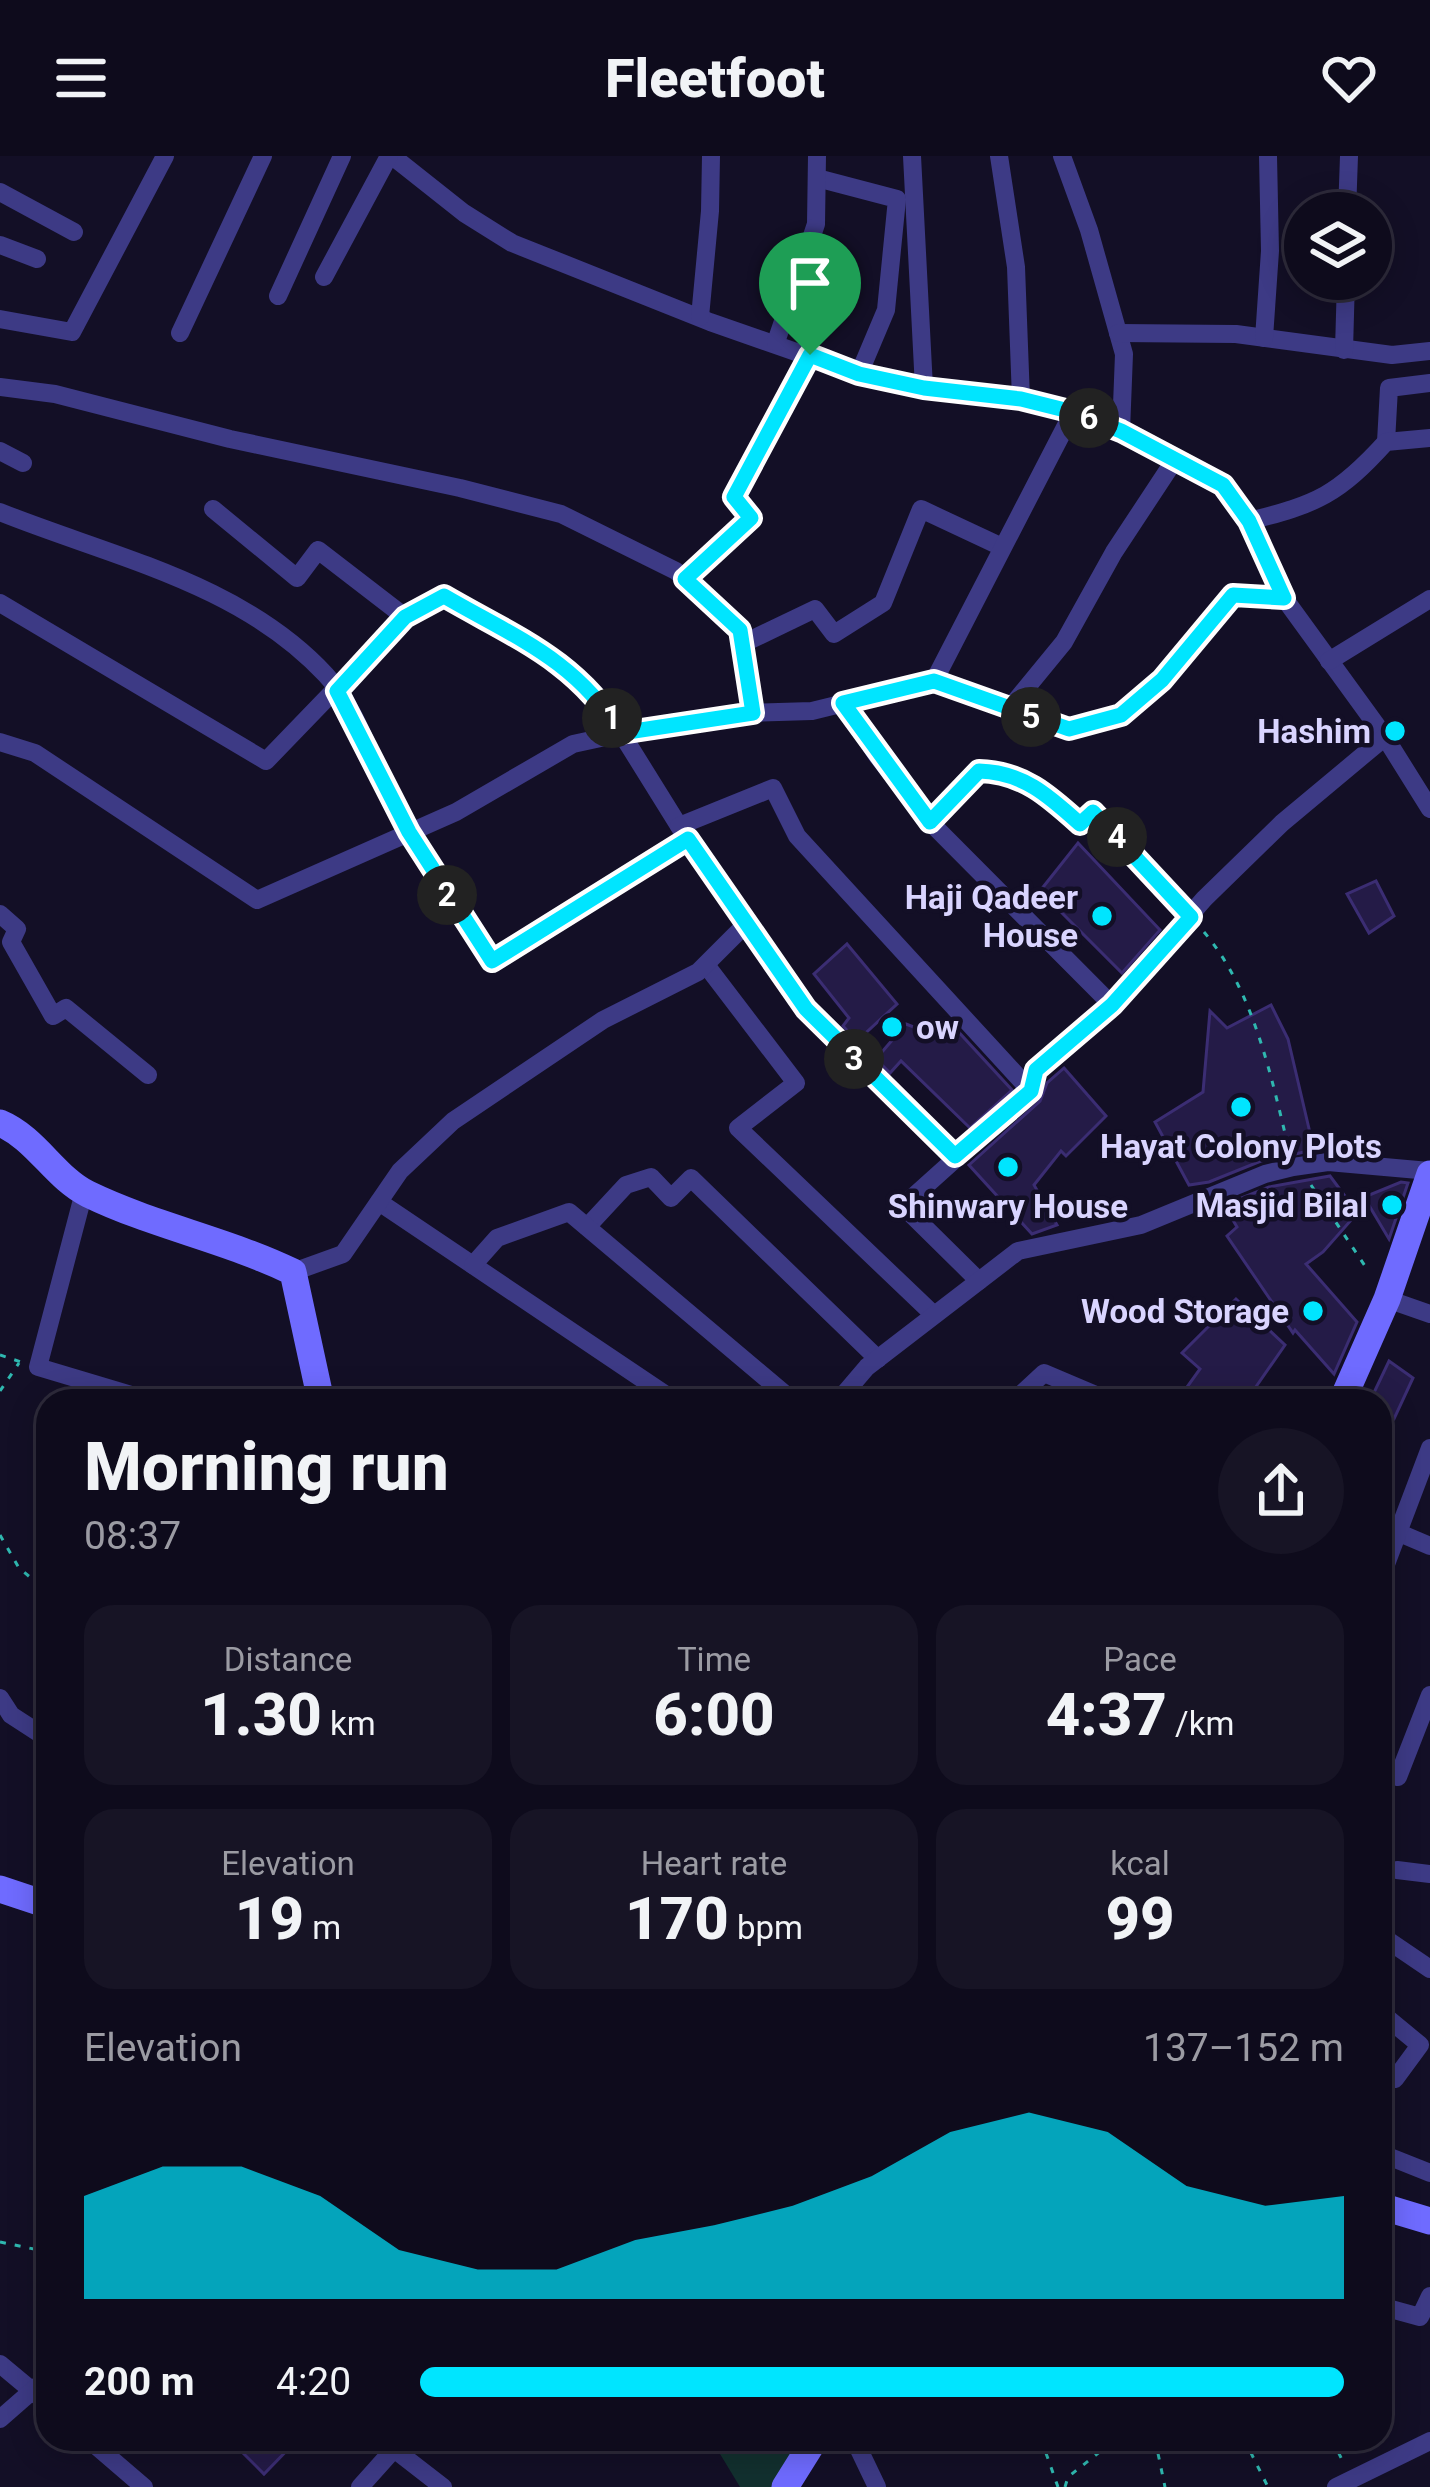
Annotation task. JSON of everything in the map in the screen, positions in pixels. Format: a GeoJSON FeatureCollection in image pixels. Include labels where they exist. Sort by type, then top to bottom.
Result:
{"type":"FeatureCollection","features":[{"type":"Feature","properties":{"kind":"street"},"geometry":{"type":"LineString","coordinates":[[0,319],[72,332],[165,156]]}},
{"type":"Feature","properties":{"kind":"street"},"geometry":{"type":"LineString","coordinates":[[180,333],[263,156]]}},
{"type":"Feature","properties":{"kind":"street"},"geometry":{"type":"LineString","coordinates":[[278,296],[342,156]]}},
{"type":"Feature","properties":{"kind":"street"},"geometry":{"type":"LineString","coordinates":[[325,277],[390,156],[512,243],[700,317],[859,374],[924,388],[1021,399],[1121,431],[1223,485],[1249,521],[1284,598],[1385,737],[1430,809]]}},
{"type":"Feature","properties":{"kind":"street"},"geometry":{"type":"LineString","coordinates":[[700,317],[711,156]]}},
{"type":"Feature","properties":{"kind":"street"},"geometry":{"type":"LineString","coordinates":[[776,342],[816,224],[817,156]]}},
{"type":"Feature","properties":{"kind":"street"},"geometry":{"type":"LineString","coordinates":[[912,156],[924,388]]}},
{"type":"Feature","properties":{"kind":"street"},"geometry":{"type":"LineString","coordinates":[[999,156],[1016,267],[1021,399]]}},
{"type":"Feature","properties":{"kind":"street"},"geometry":{"type":"LineString","coordinates":[[1062,156],[1089,230],[1124,354],[1121,431]]}},
{"type":"Feature","properties":{"kind":"street"},"geometry":{"type":"LineString","coordinates":[[1264,338],[1270,251],[1268,156]]}},
{"type":"Feature","properties":{"kind":"street"},"geometry":{"type":"LineString","coordinates":[[1348,192],[1349,156]]}},
{"type":"Feature","properties":{"kind":"street"},"geometry":{"type":"LineString","coordinates":[[817,178],[897,199],[886,310],[859,374]]}},
{"type":"Feature","properties":{"kind":"street"},"geometry":{"type":"LineString","coordinates":[[0,192],[74,232]]}},
{"type":"Feature","properties":{"kind":"street"},"geometry":{"type":"LineString","coordinates":[[0,245],[37,260]]}},
{"type":"Feature","properties":{"kind":"street"},"geometry":{"type":"LineString","coordinates":[[1344,350],[1345,300]]}},
{"type":"Feature","properties":{"kind":"street"},"geometry":{"type":"LineString","coordinates":[[1118,333],[1236,334],[1392,355],[1430,351]]}},
{"type":"Feature","properties":{"kind":"street"},"geometry":{"type":"LineString","coordinates":[[685,579],[751,518],[734,497],[810,355]]}},
{"type":"Feature","properties":{"kind":"street"},"geometry":{"type":"LineString","coordinates":[[1249,521],[1309,506],[1350,482],[1386,442],[1389,388],[1430,383]]}},
{"type":"Feature","properties":{"kind":"street"},"geometry":{"type":"LineString","coordinates":[[0,387],[56,394],[561,514],[685,579],[740,630],[753,713]]}},
{"type":"Feature","properties":{"kind":"street"},"geometry":{"type":"LineString","coordinates":[[934,681],[1073,412]]}},
{"type":"Feature","properties":{"kind":"street"},"geometry":{"type":"LineString","coordinates":[[1386,442],[1430,438]]}},
{"type":"Feature","properties":{"kind":"street"},"geometry":{"type":"LineString","coordinates":[[0,451],[23,463]]}},
{"type":"Feature","properties":{"kind":"street"},"geometry":{"type":"LineString","coordinates":[[1009,710],[1064,642],[1114,552],[1174,461]]}},
{"type":"Feature","properties":{"kind":"street"},"geometry":{"type":"LineString","coordinates":[[213,509],[297,578],[318,550],[405,617]]}},
{"type":"Feature","properties":{"kind":"street"},"geometry":{"type":"LineString","coordinates":[[742,644],[815,609],[834,634],[883,603],[921,509],[1002,547]]}},
{"type":"Feature","properties":{"kind":"street"},"geometry":{"type":"LineString","coordinates":[[0,512],[115,552],[226,600],[291,642],[330,678],[409,832],[492,961],[683,832],[773,788],[797,836],[1031,1091]]}},
{"type":"Feature","properties":{"kind":"street"},"geometry":{"type":"LineString","coordinates":[[0,742],[35,753],[257,899],[456,812],[572,744],[621,733],[753,713],[812,711],[934,681],[1069,729],[1121,715],[1162,680],[1233,595],[1284,598]]}},
{"type":"Feature","properties":{"kind":"street"},"geometry":{"type":"LineString","coordinates":[[0,604],[266,761],[405,617],[444,596],[563,664],[600,699],[683,832],[806,1009],[955,1156]]}},
{"type":"Feature","properties":{"kind":"street"},"geometry":{"type":"LineString","coordinates":[[1329,661],[1430,599]]}},
{"type":"Feature","properties":{"kind":"street"},"geometry":{"type":"LineString","coordinates":[[843,703],[930,822],[1112,1005]]}},
{"type":"Feature","properties":{"kind":"street"},"geometry":{"type":"LineString","coordinates":[[979,1281],[903,1206],[1031,1091],[1036,1070],[1112,1005],[1204,899],[1282,823],[1385,737]]}},
{"type":"Feature","properties":{"kind":"street"},"geometry":{"type":"LineString","coordinates":[[930,822],[979,771],[1006,771],[1042,789],[1080,824],[1093,812],[1191,917]]}},
{"type":"Feature","properties":{"kind":"street"},"geometry":{"type":"LineString","coordinates":[[0,914],[17,928],[10,942],[53,1016],[66,1008],[148,1075]]}},
{"type":"Feature","properties":{"kind":"street"},"geometry":{"type":"LineString","coordinates":[[0,1123],[15,1130],[84,1192],[258,1255],[292,1272],[343,1254],[400,1171],[453,1121],[602,1020],[698,973],[745,925]]}},
{"type":"Feature","properties":{"kind":"street"},"geometry":{"type":"LineString","coordinates":[[706,964],[796,1083],[738,1128],[934,1316]]}},
{"type":"Feature","properties":{"kind":"street"},"geometry":{"type":"LineString","coordinates":[[849,1389],[878,1359],[1018,1251],[1142,1225],[1265,1174],[1296,1167],[1328,1162],[1430,1173],[1387,1299],[1347,1389]]}},
{"type":"Feature","properties":{"kind":"street"},"geometry":{"type":"LineString","coordinates":[[587,1227],[626,1185],[650,1177],[671,1198],[691,1178],[878,1359]]}},
{"type":"Feature","properties":{"kind":"street"},"geometry":{"type":"LineString","coordinates":[[84,1192],[38,1367],[112,1389]]}},
{"type":"Feature","properties":{"kind":"street"},"geometry":{"type":"LineString","coordinates":[[379,1202],[657,1389]]}},
{"type":"Feature","properties":{"kind":"street"},"geometry":{"type":"LineString","coordinates":[[473,1265],[497,1238],[569,1212],[780,1389]]}},
{"type":"Feature","properties":{"kind":"street"},"geometry":{"type":"LineString","coordinates":[[292,1272],[318,1389]]}},
{"type":"Feature","properties":{"kind":"street"},"geometry":{"type":"LineString","coordinates":[[1387,1299],[1430,1314]]}},
{"type":"Feature","properties":{"kind":"street"},"geometry":{"type":"LineString","coordinates":[[1027,1389],[1044,1373],[1082,1389]]}},
{"type":"Feature","properties":{"kind":"street"},"geometry":{"type":"LineString","coordinates":[[1392,1541],[1430,1448]]}},
{"type":"Feature","properties":{"kind":"street"},"geometry":{"type":"LineString","coordinates":[[1397,1532],[1430,1546]]}},
{"type":"Feature","properties":{"kind":"street"},"geometry":{"type":"LineString","coordinates":[[1398,1777],[1430,1695]]}},
{"type":"Feature","properties":{"kind":"street"},"geometry":{"type":"LineString","coordinates":[[0,1698],[11,1715],[36,1731]]}},
{"type":"Feature","properties":{"kind":"street"},"geometry":{"type":"LineString","coordinates":[[1397,1870],[1430,1874]]}},
{"type":"Feature","properties":{"kind":"street"},"geometry":{"type":"LineString","coordinates":[[0,1888],[36,1901]]}},
{"type":"Feature","properties":{"kind":"street"},"geometry":{"type":"LineString","coordinates":[[1392,1943],[1430,1970]]}},
{"type":"Feature","properties":{"kind":"street"},"geometry":{"type":"LineString","coordinates":[[1392,2022],[1420,2044],[1395,2079]]}},
{"type":"Feature","properties":{"kind":"street"},"geometry":{"type":"LineString","coordinates":[[1392,2158],[1430,2173]]}},
{"type":"Feature","properties":{"kind":"street"},"geometry":{"type":"LineString","coordinates":[[1392,2210],[1430,2221]]}},
{"type":"Feature","properties":{"kind":"street"},"geometry":{"type":"LineString","coordinates":[[1392,2309],[1420,2317],[1430,2296]]}},
{"type":"Feature","properties":{"kind":"street"},"geometry":{"type":"LineString","coordinates":[[0,2364],[36,2386]]}},
{"type":"Feature","properties":{"kind":"street"},"geometry":{"type":"LineString","coordinates":[[0,2419],[36,2395]]}},
{"type":"Feature","properties":{"kind":"street"},"geometry":{"type":"LineString","coordinates":[[1345,2485],[1430,2441]]}},
{"type":"Feature","properties":{"kind":"street"},"geometry":{"type":"LineString","coordinates":[[102,2451],[144,2487]]}},
{"type":"Feature","properties":{"kind":"street"},"geometry":{"type":"LineString","coordinates":[[359,2487],[382,2451]]}},
{"type":"Feature","properties":{"kind":"street"},"geometry":{"type":"LineString","coordinates":[[396,2451],[443,2487]]}},
{"type":"Feature","properties":{"kind":"street"},"geometry":{"type":"LineString","coordinates":[[785,2487],[808,2451]]}},
{"type":"Feature","properties":{"kind":"street"},"geometry":{"type":"LineString","coordinates":[[860,2451],[878,2487]]}},
{"type":"Feature","properties":{"kind":"path"},"geometry":{"type":"LineString","coordinates":[[1191,917],[1227,959],[1256,1030],[1296,1167],[1387,1299]]}},
{"type":"Feature","properties":{"kind":"path"},"geometry":{"type":"LineString","coordinates":[[0,1391],[20,1361]]}},
{"type":"Feature","properties":{"kind":"path"},"geometry":{"type":"LineString","coordinates":[[0,1535],[19,1568],[36,1582]]}},
{"type":"Feature","properties":{"kind":"path"},"geometry":{"type":"LineString","coordinates":[[0,2242],[36,2250]]}},
{"type":"Feature","properties":{"kind":"path"},"geometry":{"type":"LineString","coordinates":[[1045,2451],[1058,2487]]}},
{"type":"Feature","properties":{"kind":"path"},"geometry":{"type":"LineString","coordinates":[[1066,2487],[1068,2477],[1101,2451]]}},
{"type":"Feature","properties":{"kind":"path"},"geometry":{"type":"LineString","coordinates":[[1158,2451],[1165,2487]]}},
{"type":"Feature","properties":{"kind":"path"},"geometry":{"type":"LineString","coordinates":[[1250,2451],[1268,2487]]}},
{"type":"Feature","properties":{"kind":"path"},"geometry":{"type":"LineString","coordinates":[[1339,2451],[1345,2485]]}},
{"type":"Feature","properties":{"kind":"green space"},"geometry":{"type":"Polygon","coordinates":[[[718,2451],[794,2451],[773,2487],[740,2487],[718,2451]]]}},
{"type":"Feature","properties":{"kind":"building","name":"Haji Qadeer House"},"geometry":{"type":"Polygon","coordinates":[[[1078,843],[1160,930],[1122,973],[1040,891],[1078,843]]]}},
{"type":"Feature","properties":{"kind":"building"},"geometry":{"type":"Polygon","coordinates":[[[1376,881],[1394,916],[1369,933],[1347,894],[1376,881]]]}},
{"type":"Feature","properties":{"kind":"building"},"geometry":{"type":"Polygon","coordinates":[[[847,944],[897,1004],[857,1041],[843,1026],[849,1018],[814,974],[847,944]]]}},
{"type":"Feature","properties":{"kind":"building","name":"Hayat Colony Plots"},"geometry":{"type":"Polygon","coordinates":[[[1271,1005],[1288,1039],[1314,1150],[1261,1161],[1189,1185],[1155,1122],[1203,1092],[1210,1011],[1227,1028],[1271,1005]]]}},
{"type":"Feature","properties":{"kind":"building"},"geometry":{"type":"Polygon","coordinates":[[[906,1024],[944,1039],[953,1026],[1012,1090],[970,1128],[901,1061],[890,1073],[876,1059],[906,1024]]]}},
{"type":"Feature","properties":{"kind":"building"},"geometry":{"type":"Polygon","coordinates":[[[1064,1068],[1106,1116],[1066,1156],[1061,1151],[1034,1185],[1057,1225],[1032,1234],[969,1165],[1040,1101],[1047,1083],[1064,1068]]]}},
{"type":"Feature","properties":{"kind":"building"},"geometry":{"type":"Polygon","coordinates":[[[1330,1176],[1350,1203],[1408,1183],[1389,1239],[1367,1202],[1323,1252],[1306,1264],[1357,1322],[1334,1374],[1295,1330],[1293,1333],[1227,1236],[1237,1227],[1224,1205],[1269,1187],[1330,1176]]]}},
{"type":"Feature","properties":{"kind":"building"},"geometry":{"type":"Polygon","coordinates":[[[1236,1299],[1285,1345],[1254,1389],[1186,1389],[1200,1369],[1182,1353],[1236,1299]]]}},
{"type":"Feature","properties":{"kind":"building"},"geometry":{"type":"Polygon","coordinates":[[[1389,1361],[1413,1378],[1394,1419],[1392,1389],[1376,1389],[1389,1361]]]}},
{"type":"Feature","properties":{"kind":"building"},"geometry":{"type":"Polygon","coordinates":[[[241,2451],[286,2451],[264,2474],[241,2451]]]}},
{"type":"Feature","properties":{"kind":"place","name":"Hashim"},"geometry":{"type":"Point","coordinates":[1395,731]}},
{"type":"Feature","properties":{"kind":"place","name":"Haji Qadeer House"},"geometry":{"type":"Point","coordinates":[1102,916]}},
{"type":"Feature","properties":{"kind":"place","name":"ow"},"geometry":{"type":"Point","coordinates":[892,1027]}},
{"type":"Feature","properties":{"kind":"place","name":"Hayat Colony Plots"},"geometry":{"type":"Point","coordinates":[1241,1107]}},
{"type":"Feature","properties":{"kind":"place","name":"Shinwary House"},"geometry":{"type":"Point","coordinates":[1008,1167]}},
{"type":"Feature","properties":{"kind":"place","name":"Masjid Bilal"},"geometry":{"type":"Point","coordinates":[1392,1205]}},
{"type":"Feature","properties":{"kind":"place","name":"Wood Storage"},"geometry":{"type":"Point","coordinates":[1313,1311]}},
{"type":"Feature","properties":{"kind":"route"},"geometry":{"type":"LineString","coordinates":[[810,355],[859,374],[924,388],[1021,399],[1121,431],[1223,485],[1249,521],[1284,598],[1233,595],[1162,680],[1121,715],[1069,729],[934,681],[843,703],[878,757],[930,822],[979,771],[1006,771],[1042,789],[1080,824],[1093,812],[1191,917],[1112,1005],[1036,1070],[1031,1091],[955,1156],[806,1009],[688,839],[492,961],[409,832],[337,691],[405,617],[444,596],[563,664],[600,699],[621,733],[753,713],[740,630],[685,579],[751,518],[734,497],[810,355]]}}]}
